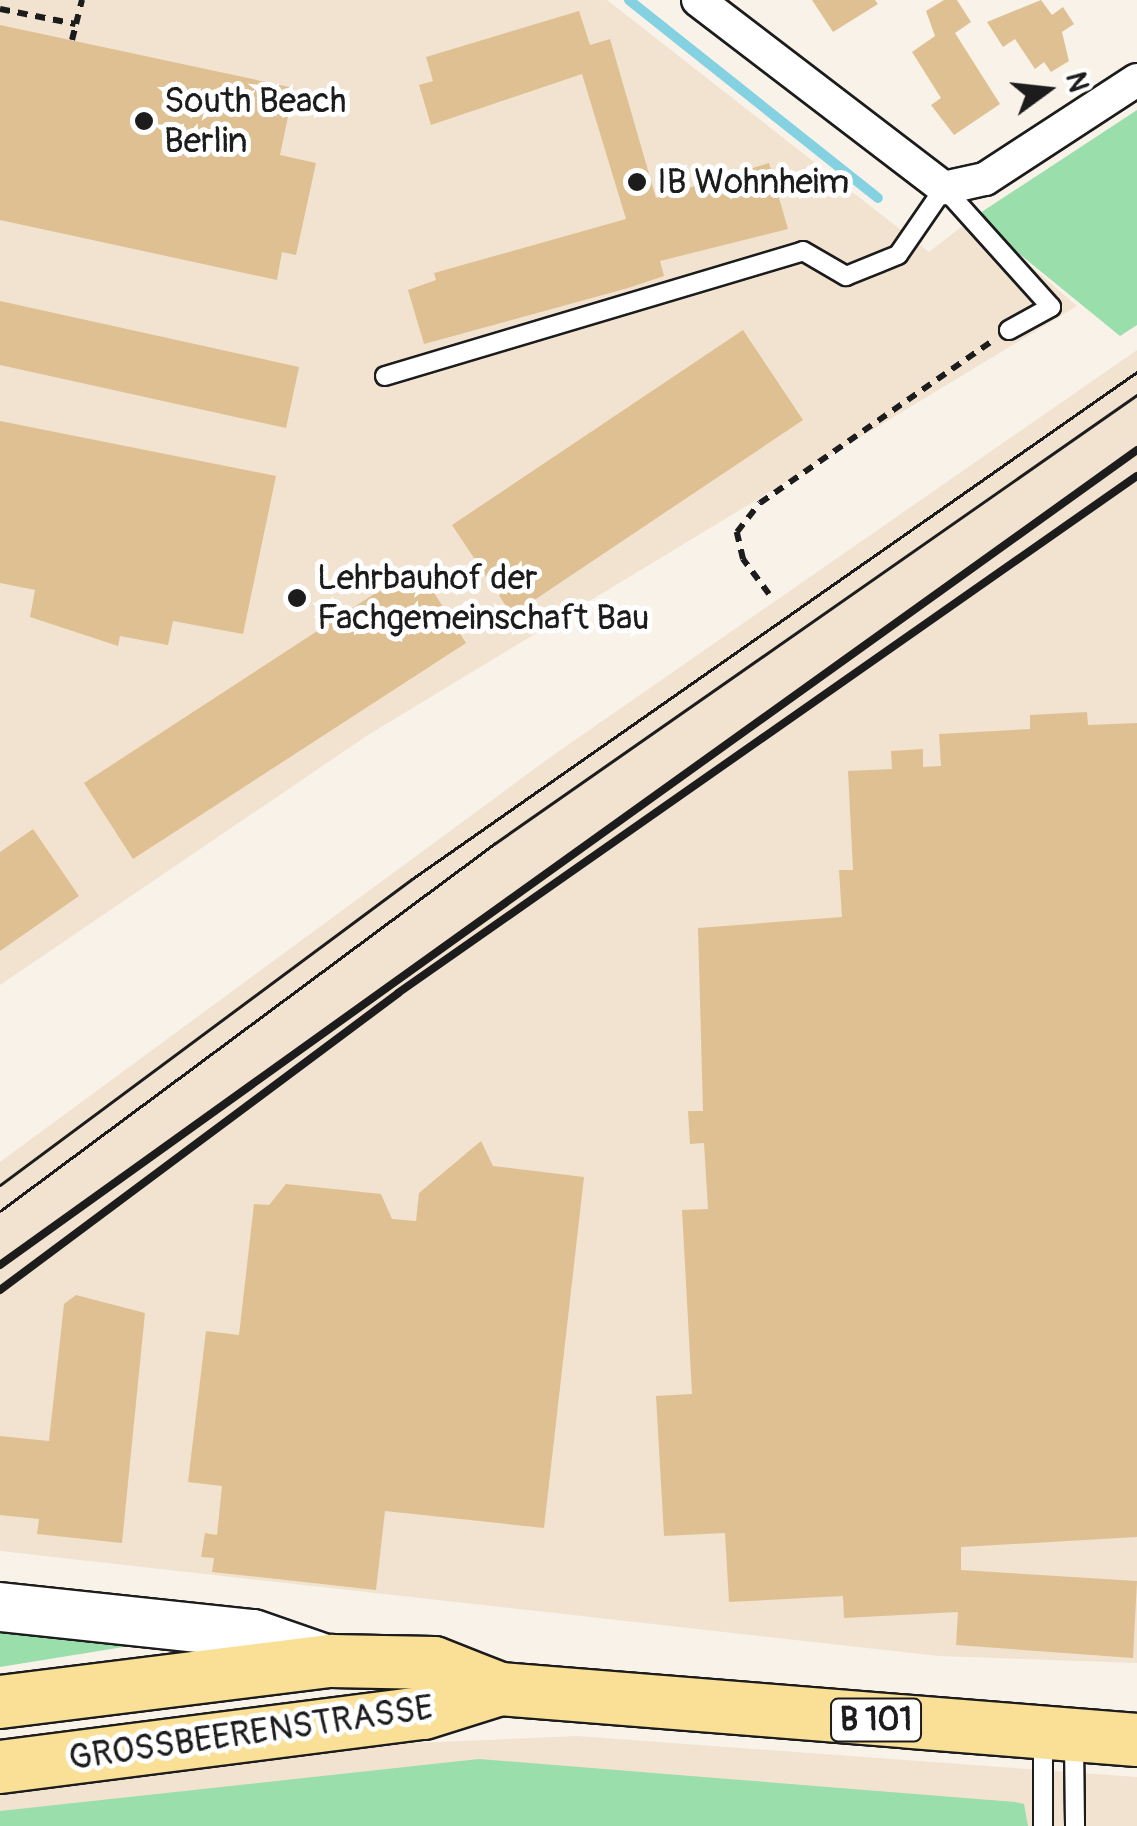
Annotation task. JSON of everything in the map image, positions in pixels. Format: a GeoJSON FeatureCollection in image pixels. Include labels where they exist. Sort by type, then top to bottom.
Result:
{"type":"FeatureCollection","features":[{"type":"Feature","properties":{"kind":"main road","name":"GROSSBEERENSTRASSE"},"geometry":{"type":"LineString","coordinates":[[0,1702],[331,1661],[434,1663],[500,1689],[1059,1737],[1137,1740]]}},
{"type":"Feature","properties":{"kind":"main road","name":"GROSSBEERENSTRASSE"},"geometry":{"type":"LineString","coordinates":[[0,1767],[424,1713],[500,1689]]}},
{"type":"Feature","properties":{"kind":"street"},"geometry":{"type":"LineString","coordinates":[[698,0],[944,188],[985,179],[1137,80]]}},
{"type":"Feature","properties":{"kind":"street"},"geometry":{"type":"LineString","coordinates":[[0,1607],[253,1634],[331,1661]]}},
{"type":"Feature","properties":{"kind":"lane"},"geometry":{"type":"LineString","coordinates":[[385,376],[803,250],[846,276],[898,254],[944,188],[1051,307],[1008,330]]}},
{"type":"Feature","properties":{"kind":"lane"},"geometry":{"type":"LineString","coordinates":[[1043,1826],[1059,1737]]}},
{"type":"Feature","properties":{"kind":"lane"},"geometry":{"type":"LineString","coordinates":[[1059,1737],[1074,1826]]}},
{"type":"Feature","properties":{"kind":"path"},"geometry":{"type":"LineString","coordinates":[[72,40],[82,0]]}},
{"type":"Feature","properties":{"kind":"path"},"geometry":{"type":"LineString","coordinates":[[0,9],[76,24]]}},
{"type":"Feature","properties":{"kind":"path"},"geometry":{"type":"LineString","coordinates":[[769,594],[737,532],[760,503],[1008,330]]}},
{"type":"Feature","properties":{"kind":"shaded area","name":"Lehrbauhof der Fachgemeinschaft Bau"},"geometry":{"type":"Polygon","coordinates":[[[0,0],[607,0],[929,252],[974,217],[1077,306],[368,735],[0,985],[0,0]]]}},
{"type":"Feature","properties":{"kind":"shaded area"},"geometry":{"type":"Polygon","coordinates":[[[1137,350],[1137,1663],[939,1656],[0,1551],[0,1162],[552,756],[1137,350]]]}},
{"type":"Feature","properties":{"kind":"shaded area"},"geometry":{"type":"Polygon","coordinates":[[[577,1736],[1137,1777],[1137,1826],[0,1826],[0,1790],[368,1745],[577,1736]]]}},
{"type":"Feature","properties":{"kind":"green space"},"geometry":{"type":"Polygon","coordinates":[[[1137,110],[1137,325],[1120,336],[974,217],[1137,110]]]}},
{"type":"Feature","properties":{"kind":"green space"},"geometry":{"type":"Polygon","coordinates":[[[0,1632],[148,1643],[0,1667],[0,1632]]]}},
{"type":"Feature","properties":{"kind":"green space"},"geometry":{"type":"Polygon","coordinates":[[[479,1759],[1015,1802],[1024,1804],[1028,1826],[0,1826],[0,1811],[479,1759]]]}},
{"type":"Feature","properties":{"kind":"building"},"geometry":{"type":"Polygon","coordinates":[[[812,0],[875,0],[878,4],[833,32],[812,0]]]}},
{"type":"Feature","properties":{"kind":"building"},"geometry":{"type":"Polygon","coordinates":[[[944,0],[957,0],[971,22],[955,33],[1000,104],[954,135],[931,105],[941,98],[912,52],[935,36],[926,11],[944,0]]]}},
{"type":"Feature","properties":{"kind":"building"},"geometry":{"type":"Polygon","coordinates":[[[1041,0],[1052,15],[1063,7],[1074,24],[1062,32],[1069,61],[1051,72],[1044,62],[1035,69],[1015,39],[1003,47],[987,22],[1041,0]]]}},
{"type":"Feature","properties":{"kind":"building","name":"IB Wohnheim"},"geometry":{"type":"Polygon","coordinates":[[[579,11],[590,45],[610,39],[656,198],[769,163],[788,229],[660,261],[664,276],[628,288],[424,344],[408,290],[436,280],[434,273],[626,219],[582,74],[431,125],[419,85],[433,81],[426,57],[579,11]]]}},
{"type":"Feature","properties":{"kind":"building","name":"South Beach Berlin"},"geometry":{"type":"Polygon","coordinates":[[[0,25],[294,88],[280,155],[316,163],[296,255],[282,252],[277,280],[0,220],[0,25]]]}},
{"type":"Feature","properties":{"kind":"building"},"geometry":{"type":"Polygon","coordinates":[[[0,301],[299,367],[286,428],[0,365],[0,301]]]}},
{"type":"Feature","properties":{"kind":"building"},"geometry":{"type":"Polygon","coordinates":[[[743,330],[803,420],[512,615],[452,525],[743,330]]]}},
{"type":"Feature","properties":{"kind":"building"},"geometry":{"type":"Polygon","coordinates":[[[0,421],[276,476],[243,634],[173,621],[168,645],[120,636],[118,646],[30,617],[35,590],[0,583],[0,421]]]}},
{"type":"Feature","properties":{"kind":"building"},"geometry":{"type":"Polygon","coordinates":[[[417,566],[466,643],[133,859],[84,783],[417,566]]]}},
{"type":"Feature","properties":{"kind":"building"},"geometry":{"type":"Polygon","coordinates":[[[1087,712],[1088,725],[1137,723],[1137,1537],[961,1547],[961,1570],[1137,1581],[1133,1658],[956,1645],[958,1612],[844,1618],[843,1596],[729,1602],[725,1533],[664,1536],[656,1396],[692,1394],[682,1210],[708,1209],[704,1143],[690,1144],[688,1111],[703,1111],[698,928],[842,917],[839,870],[853,870],[848,771],[892,769],[891,751],[923,749],[923,767],[941,766],[939,734],[1030,729],[1030,715],[1087,712]]]}},
{"type":"Feature","properties":{"kind":"building"},"geometry":{"type":"Polygon","coordinates":[[[33,829],[79,896],[0,951],[0,852],[33,829]]]}},
{"type":"Feature","properties":{"kind":"building"},"geometry":{"type":"Polygon","coordinates":[[[481,1141],[493,1166],[584,1177],[544,1528],[385,1511],[376,1590],[212,1572],[214,1558],[201,1557],[205,1533],[217,1535],[222,1486],[188,1482],[206,1331],[239,1335],[254,1204],[269,1205],[286,1184],[381,1194],[392,1219],[416,1221],[419,1193],[481,1141]]]}},
{"type":"Feature","properties":{"kind":"building"},"geometry":{"type":"Polygon","coordinates":[[[76,1295],[145,1313],[122,1543],[37,1534],[39,1519],[0,1515],[0,1436],[49,1441],[64,1304],[76,1295]]]}},
{"type":"Feature","properties":{"kind":"waterway"},"geometry":{"type":"LineString","coordinates":[[629,0],[878,198]]}},
{"type":"Feature","properties":{"kind":"tram line"},"geometry":{"type":"LineString","coordinates":[[0,1185],[412,879],[1137,372]]}},
{"type":"Feature","properties":{"kind":"tram line"},"geometry":{"type":"LineString","coordinates":[[0,1211],[494,844],[1137,395]]}},
{"type":"Feature","properties":{"kind":"railway"},"geometry":{"type":"LineString","coordinates":[[0,1265],[1137,450]]}},
{"type":"Feature","properties":{"kind":"railway"},"geometry":{"type":"LineString","coordinates":[[0,1290],[398,993],[1137,476]]}},
{"type":"Feature","properties":{"kind":"place","name":"South Beach Berlin"},"geometry":{"type":"Point","coordinates":[144,121]}},
{"type":"Feature","properties":{"kind":"place","name":"IB Wohnheim"},"geometry":{"type":"Point","coordinates":[637,182]}},
{"type":"Feature","properties":{"kind":"place","name":"Lehrbauhof der Fachgemeinschaft Bau"},"geometry":{"type":"Point","coordinates":[297,598]}}]}
